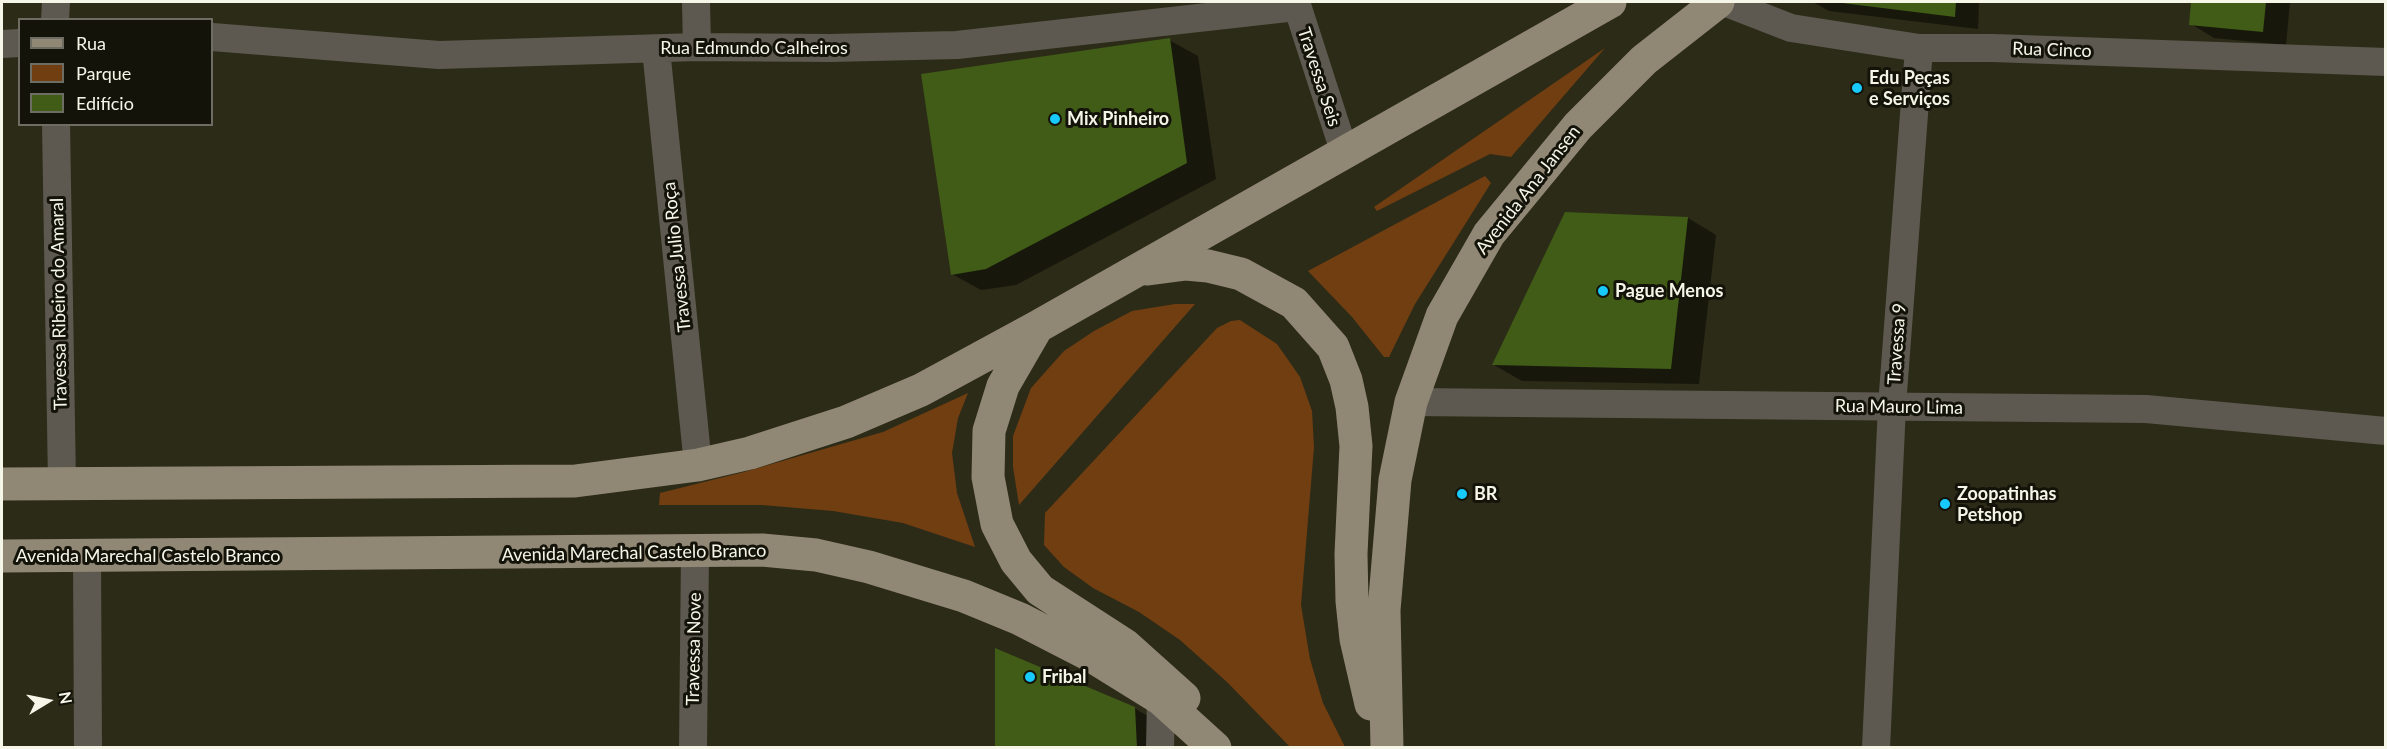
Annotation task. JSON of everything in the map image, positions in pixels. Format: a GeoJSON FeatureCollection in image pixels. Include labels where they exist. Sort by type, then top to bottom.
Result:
{"type":"FeatureCollection","features":[{"type":"Feature","properties":{"kind":"main road"},"geometry":{"type":"LineString","coordinates":[[2,484],[574,481],[698,465],[750,453],[846,422],[921,390],[1135,272],[1344,151],[1610,2]]}},
{"type":"Feature","properties":{"kind":"main road","name":"Avenida Ana Jansen"},"geometry":{"type":"LineString","coordinates":[[1385,747],[1384,610],[1395,480],[1411,402],[1442,316],[1463,277],[1496,226],[1578,126],[1644,60],[1718,2]]}},
{"type":"Feature","properties":{"kind":"main road"},"geometry":{"type":"LineString","coordinates":[[1135,272],[1186,264],[1208,266],[1241,274],[1294,303],[1333,348],[1348,388],[1356,446],[1351,554],[1355,629],[1385,747]]}},
{"type":"Feature","properties":{"kind":"main road"},"geometry":{"type":"LineString","coordinates":[[1037,327],[1003,386],[989,431],[986,456],[990,500],[1005,543],[1016,561],[1040,590],[1125,645],[1147,662],[1202,717],[1228,747]]}},
{"type":"Feature","properties":{"kind":"main road","name":"Avenida Marechal Castelo Branco"},"geometry":{"type":"LineString","coordinates":[[2,556],[762,550],[816,555],[869,567],[964,596],[1020,619],[1090,655],[1161,699],[1215,747]]}},
{"type":"Feature","properties":{"kind":"street"},"geometry":{"type":"LineString","coordinates":[[56,2],[56,18]]}},
{"type":"Feature","properties":{"kind":"street"},"geometry":{"type":"LineString","coordinates":[[696,2],[697,47]]}},
{"type":"Feature","properties":{"kind":"street","name":"Rua Cinco"},"geometry":{"type":"LineString","coordinates":[[1724,2],[1791,28],[1919,48],[2005,48],[2385,62]]}},
{"type":"Feature","properties":{"kind":"street","name":"Rua Edmundo Calheiros"},"geometry":{"type":"LineString","coordinates":[[213,37],[439,55],[697,47],[830,48],[957,45],[1296,4]]}},
{"type":"Feature","properties":{"kind":"street","name":"Travessa Seis"},"geometry":{"type":"LineString","coordinates":[[1296,4],[1344,151]]}},
{"type":"Feature","properties":{"kind":"street"},"geometry":{"type":"LineString","coordinates":[[2,44],[18,43]]}},
{"type":"Feature","properties":{"kind":"street","name":"Travessa 9"},"geometry":{"type":"LineString","coordinates":[[1876,747],[1892,406],[1919,48]]}},
{"type":"Feature","properties":{"kind":"street","name":"Travessa Julio Roça"},"geometry":{"type":"LineString","coordinates":[[656,49],[698,465]]}},
{"type":"Feature","properties":{"kind":"street","name":"Travessa Ribeiro do Amaral"},"geometry":{"type":"LineString","coordinates":[[56,126],[62,483]]}},
{"type":"Feature","properties":{"kind":"street","name":"Rua Mauro Lima"},"geometry":{"type":"LineString","coordinates":[[1411,402],[2146,409],[2385,431]]}},
{"type":"Feature","properties":{"kind":"street","name":"Travessa Nove"},"geometry":{"type":"LineString","coordinates":[[693,747],[695,551]]}},
{"type":"Feature","properties":{"kind":"street"},"geometry":{"type":"LineString","coordinates":[[87,556],[87,747]]}},
{"type":"Feature","properties":{"kind":"street"},"geometry":{"type":"LineString","coordinates":[[1160,747],[1161,699]]}},
{"type":"Feature","properties":{"kind":"green space"},"geometry":{"type":"Polygon","coordinates":[[[1605,48],[1511,157],[1490,154],[1377,211],[1374,207],[1605,48]]]}},
{"type":"Feature","properties":{"kind":"green space"},"geometry":{"type":"Polygon","coordinates":[[[1485,176],[1491,183],[1415,304],[1389,357],[1384,357],[1352,317],[1308,271],[1485,176]]]}},
{"type":"Feature","properties":{"kind":"green space"},"geometry":{"type":"Polygon","coordinates":[[[1175,304],[1195,304],[1019,505],[1013,467],[1013,436],[1031,388],[1064,351],[1094,331],[1132,311],[1175,304]]]}},
{"type":"Feature","properties":{"kind":"green space"},"geometry":{"type":"Polygon","coordinates":[[[1240,320],[1277,344],[1300,377],[1312,411],[1314,447],[1301,605],[1310,659],[1323,703],[1345,747],[1290,747],[1227,682],[1180,640],[1139,612],[1093,588],[1064,567],[1044,545],[1045,513],[1217,328],[1231,321],[1240,320]]]}},
{"type":"Feature","properties":{"kind":"green space"},"geometry":{"type":"Polygon","coordinates":[[[968,393],[958,418],[952,453],[957,493],[975,547],[903,523],[833,511],[762,505],[659,505],[660,493],[744,472],[883,432],[968,393]]]}},
{"type":"Feature","properties":{"kind":"building"},"geometry":{"type":"Polygon","coordinates":[[[1842,2],[1956,2],[1955,17],[1842,2]]]}},
{"type":"Feature","properties":{"kind":"building"},"geometry":{"type":"Polygon","coordinates":[[[2191,2],[2266,2],[2263,32],[2189,25],[2191,2]]]}},
{"type":"Feature","properties":{"kind":"building","name":"Mix Pinheiro"},"geometry":{"type":"Polygon","coordinates":[[[1170,38],[1187,163],[986,269],[951,275],[921,74],[1170,38]]]}},
{"type":"Feature","properties":{"kind":"building","name":"Pague Menos"},"geometry":{"type":"Polygon","coordinates":[[[1565,212],[1688,217],[1671,369],[1492,365],[1565,212]]]}},
{"type":"Feature","properties":{"kind":"building","name":"Fribal"},"geometry":{"type":"Polygon","coordinates":[[[995,648],[1135,707],[1137,748],[995,748],[995,648]]]}},
{"type":"Feature","properties":{"kind":"place","name":"Edu Peças e Serviços"},"geometry":{"type":"Point","coordinates":[1857,88]}},
{"type":"Feature","properties":{"kind":"place","name":"Mix Pinheiro"},"geometry":{"type":"Point","coordinates":[1055,119]}},
{"type":"Feature","properties":{"kind":"place","name":"Pague Menos"},"geometry":{"type":"Point","coordinates":[1603,291]}},
{"type":"Feature","properties":{"kind":"place","name":"BR"},"geometry":{"type":"Point","coordinates":[1462,494]}},
{"type":"Feature","properties":{"kind":"place","name":"Zoopatinhas Petshop"},"geometry":{"type":"Point","coordinates":[1945,504]}},
{"type":"Feature","properties":{"kind":"place","name":"Fribal"},"geometry":{"type":"Point","coordinates":[1030,677]}}]}
